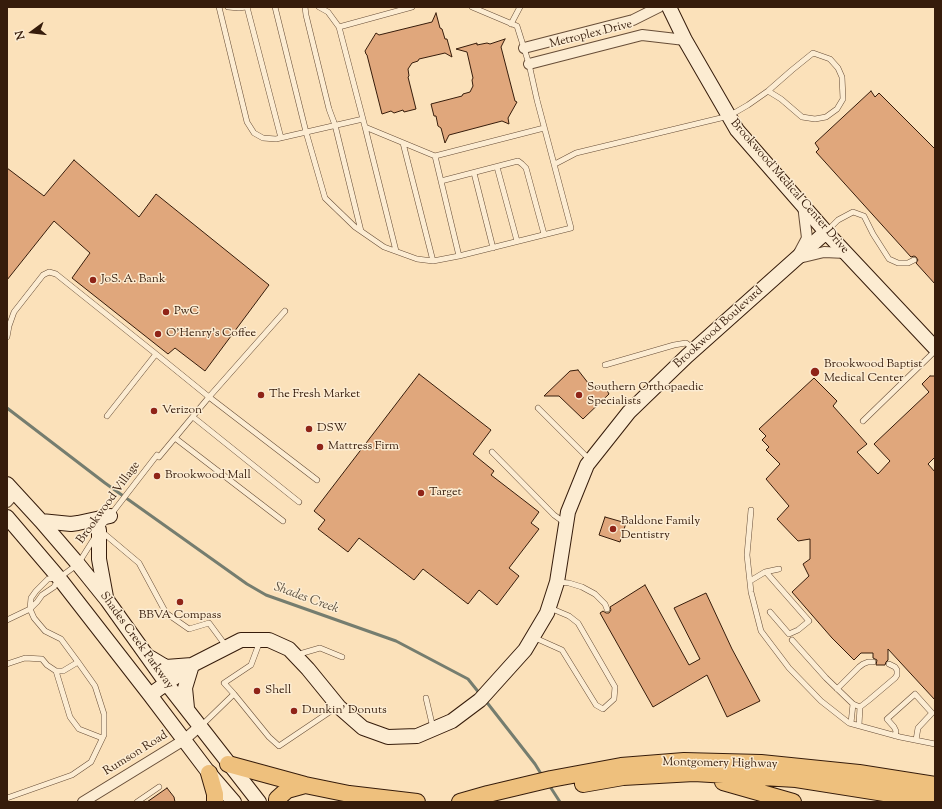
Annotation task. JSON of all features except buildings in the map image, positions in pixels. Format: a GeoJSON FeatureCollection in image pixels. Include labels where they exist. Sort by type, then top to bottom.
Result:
{"type":"FeatureCollection","features":[{"type":"Feature","properties":{"kind":"main road","name":"Montgomery Highway"},"geometry":{"type":"LineString","coordinates":[[504,802],[622,772],[684,761],[761,763],[859,773],[935,785]]}},
{"type":"Feature","properties":{"kind":"main road"},"geometry":{"type":"LineString","coordinates":[[228,764],[353,798],[417,802]]}},
{"type":"Feature","properties":{"kind":"main road","name":"Montgomery Highway"},"geometry":{"type":"LineString","coordinates":[[460,802],[551,779],[622,772],[694,773],[796,779],[935,801]]}},
{"type":"Feature","properties":{"kind":"main road"},"geometry":{"type":"LineString","coordinates":[[209,773],[215,794],[215,802]]}},
{"type":"Feature","properties":{"kind":"main road"},"geometry":{"type":"LineString","coordinates":[[694,773],[794,802]]}},
{"type":"Feature","properties":{"kind":"main road"},"geometry":{"type":"LineString","coordinates":[[859,773],[935,774]]}},
{"type":"Feature","properties":{"kind":"main road"},"geometry":{"type":"LineString","coordinates":[[277,802],[277,799],[287,790],[305,785]]}},
{"type":"Feature","properties":{"kind":"street","name":"Metroplex Drive"},"geometry":{"type":"LineString","coordinates":[[524,48],[633,20],[659,7]]}},
{"type":"Feature","properties":{"kind":"street","name":"Brookwood Medical Center Drive"},"geometry":{"type":"LineString","coordinates":[[669,7],[685,40],[737,130],[826,232],[935,348]]}},
{"type":"Feature","properties":{"kind":"street","name":"Metroplex Drive"},"geometry":{"type":"LineString","coordinates":[[529,64],[642,35],[685,40]]}},
{"type":"Feature","properties":{"kind":"street","name":"Brookwood Boulevard"},"geometry":{"type":"LineString","coordinates":[[797,258],[807,238],[803,205]]}},
{"type":"Feature","properties":{"kind":"street","name":"Brookwood Boulevard"},"geometry":{"type":"LineString","coordinates":[[150,695],[192,665],[240,640],[269,640],[289,649],[308,669],[338,706],[363,728],[388,736],[417,736],[452,721],[482,698],[506,672],[525,650],[547,613],[557,582],[568,512],[590,461],[629,412],[694,350],[826,232]]}},
{"type":"Feature","properties":{"kind":"street","name":"Brookwood Boulevard"},"geometry":{"type":"LineString","coordinates":[[797,258],[824,252],[846,253]]}},
{"type":"Feature","properties":{"kind":"street","name":"Shades Creek Parkway"},"geometry":{"type":"LineString","coordinates":[[10,493],[41,521],[78,564],[107,600],[167,684],[259,802]]}},
{"type":"Feature","properties":{"kind":"street"},"geometry":{"type":"LineString","coordinates":[[41,521],[71,524],[110,516]]}},
{"type":"Feature","properties":{"kind":"street","name":"Shades Creek Parkway"},"geometry":{"type":"LineString","coordinates":[[7,517],[59,578],[209,773],[234,802]]}},
{"type":"Feature","properties":{"kind":"street"},"geometry":{"type":"LineString","coordinates":[[99,530],[99,560],[107,600]]}},
{"type":"Feature","properties":{"kind":"street"},"geometry":{"type":"LineString","coordinates":[[147,656],[166,667],[192,665],[185,688],[187,709]]}},
{"type":"Feature","properties":{"kind":"street","name":"Rumson Road"},"geometry":{"type":"LineString","coordinates":[[84,802],[184,740],[200,726]]}},
{"type":"Feature","properties":{"kind":"lane"},"geometry":{"type":"LineString","coordinates":[[219,7],[247,122],[254,133],[263,138],[276,139],[363,119]]}},
{"type":"Feature","properties":{"kind":"lane"},"geometry":{"type":"LineString","coordinates":[[228,7],[247,7],[281,138]]}},
{"type":"Feature","properties":{"kind":"lane"},"geometry":{"type":"LineString","coordinates":[[275,7],[306,132],[325,198],[355,227],[384,247],[417,259],[433,261],[493,248],[571,228],[555,164],[544,128],[529,64],[517,26],[472,7]]}},
{"type":"Feature","properties":{"kind":"lane"},"geometry":{"type":"LineString","coordinates":[[305,7],[329,109],[335,125],[361,231]]}},
{"type":"Feature","properties":{"kind":"lane"},"geometry":{"type":"LineString","coordinates":[[319,7],[328,12],[339,27],[396,251]]}},
{"type":"Feature","properties":{"kind":"lane"},"geometry":{"type":"LineString","coordinates":[[339,27],[412,7]]}},
{"type":"Feature","properties":{"kind":"lane"},"geometry":{"type":"LineString","coordinates":[[511,24],[520,7]]}},
{"type":"Feature","properties":{"kind":"lane"},"geometry":{"type":"LineString","coordinates":[[555,164],[576,153],[729,116],[768,91],[813,53],[830,59],[838,68],[842,77],[843,99],[837,109],[826,117],[815,119],[802,117],[781,99],[768,91]]}},
{"type":"Feature","properties":{"kind":"lane"},"geometry":{"type":"LineString","coordinates":[[365,127],[435,156],[544,128]]}},
{"type":"Feature","properties":{"kind":"lane"},"geometry":{"type":"LineString","coordinates":[[403,143],[433,261]]}},
{"type":"Feature","properties":{"kind":"lane"},"geometry":{"type":"LineString","coordinates":[[435,156],[459,256]]}},
{"type":"Feature","properties":{"kind":"lane"},"geometry":{"type":"LineString","coordinates":[[441,181],[518,161],[526,168],[544,234]]}},
{"type":"Feature","properties":{"kind":"lane"},"geometry":{"type":"LineString","coordinates":[[497,167],[517,241]]}},
{"type":"Feature","properties":{"kind":"lane"},"geometry":{"type":"LineString","coordinates":[[474,173],[493,248]]}},
{"type":"Feature","properties":{"kind":"lane"},"geometry":{"type":"LineString","coordinates":[[826,232],[838,220],[853,212],[864,216],[873,234],[889,259],[898,263],[908,263],[914,260]]}},
{"type":"Feature","properties":{"kind":"lane"},"geometry":{"type":"LineString","coordinates":[[7,337],[14,312],[43,274],[49,272],[56,274],[209,397],[316,480]]}},
{"type":"Feature","properties":{"kind":"lane","name":"Brookwood Village"},"geometry":{"type":"LineString","coordinates":[[78,564],[99,530],[146,470],[285,311]]}},
{"type":"Feature","properties":{"kind":"lane"},"geometry":{"type":"LineString","coordinates":[[605,365],[680,344],[686,343],[694,350]]}},
{"type":"Feature","properties":{"kind":"lane"},"geometry":{"type":"LineString","coordinates":[[863,421],[935,351]]}},
{"type":"Feature","properties":{"kind":"lane"},"geometry":{"type":"LineString","coordinates":[[107,416],[156,354]]}},
{"type":"Feature","properties":{"kind":"lane"},"geometry":{"type":"LineString","coordinates":[[538,408],[590,461]]}},
{"type":"Feature","properties":{"kind":"lane"},"geometry":{"type":"LineString","coordinates":[[193,417],[299,502]]}},
{"type":"Feature","properties":{"kind":"lane"},"geometry":{"type":"LineString","coordinates":[[175,438],[283,521]]}},
{"type":"Feature","properties":{"kind":"lane"},"geometry":{"type":"LineString","coordinates":[[492,452],[554,515],[566,523]]}},
{"type":"Feature","properties":{"kind":"lane"},"geometry":{"type":"LineString","coordinates":[[751,510],[747,555],[751,592],[761,631],[789,668],[821,701],[851,723],[895,736],[935,744]]}},
{"type":"Feature","properties":{"kind":"lane"},"geometry":{"type":"LineString","coordinates":[[99,530],[139,563],[166,613],[189,629],[209,623],[227,647]]}},
{"type":"Feature","properties":{"kind":"lane"},"geometry":{"type":"LineString","coordinates":[[7,620],[30,609],[42,595],[54,586],[59,578],[78,564]]}},
{"type":"Feature","properties":{"kind":"lane"},"geometry":{"type":"LineString","coordinates":[[750,581],[760,574],[779,569]]}},
{"type":"Feature","properties":{"kind":"lane"},"geometry":{"type":"LineString","coordinates":[[766,572],[809,621],[798,630],[789,634],[770,612]]}},
{"type":"Feature","properties":{"kind":"lane"},"geometry":{"type":"LineString","coordinates":[[7,798],[72,775],[91,762],[104,734],[104,714],[95,686],[61,639],[45,631],[34,618],[30,609],[31,598],[36,591],[48,579],[59,578]]}},
{"type":"Feature","properties":{"kind":"lane"},"geometry":{"type":"LineString","coordinates":[[557,582],[569,583],[582,587],[595,594],[605,604],[607,609]]}},
{"type":"Feature","properties":{"kind":"lane"},"geometry":{"type":"LineString","coordinates":[[533,637],[562,650],[596,705],[603,709],[614,699],[615,688],[578,623],[569,616],[549,607]]}},
{"type":"Feature","properties":{"kind":"lane"},"geometry":{"type":"LineString","coordinates":[[261,640],[251,664],[224,683],[269,738],[279,746],[338,706]]}},
{"type":"Feature","properties":{"kind":"lane"},"geometry":{"type":"LineString","coordinates":[[792,640],[837,689],[853,704],[860,707]]}},
{"type":"Feature","properties":{"kind":"lane"},"geometry":{"type":"LineString","coordinates":[[295,656],[320,648],[342,656]]}},
{"type":"Feature","properties":{"kind":"lane"},"geometry":{"type":"LineString","coordinates":[[7,664],[25,658],[42,659],[56,671],[70,717],[79,729],[102,738]]}},
{"type":"Feature","properties":{"kind":"lane"},"geometry":{"type":"LineString","coordinates":[[56,671],[63,671],[78,662]]}},
{"type":"Feature","properties":{"kind":"lane"},"geometry":{"type":"LineString","coordinates":[[837,689],[859,667],[868,662],[873,662]]}},
{"type":"Feature","properties":{"kind":"lane"},"geometry":{"type":"LineString","coordinates":[[859,725],[860,707],[897,675],[897,670],[895,667],[889,664]]}},
{"type":"Feature","properties":{"kind":"lane"},"geometry":{"type":"LineString","coordinates":[[200,726],[234,694]]}},
{"type":"Feature","properties":{"kind":"lane"},"geometry":{"type":"LineString","coordinates":[[895,736],[896,731],[887,719],[915,694],[932,713],[918,728],[916,740]]}},
{"type":"Feature","properties":{"kind":"lane"},"geometry":{"type":"LineString","coordinates":[[426,698],[433,729]]}},
{"type":"Feature","properties":{"kind":"lane"},"geometry":{"type":"LineString","coordinates":[[851,723],[853,704]]}},
{"type":"Feature","properties":{"kind":"lane"},"geometry":{"type":"LineString","coordinates":[[137,802],[159,787]]}},
{"type":"Feature","properties":{"kind":"waterway","name":"Shades Creek"},"geometry":{"type":"LineString","coordinates":[[7,408],[105,483],[247,584],[266,595],[396,641],[468,679],[480,694]]}},
{"type":"Feature","properties":{"kind":"waterway","name":"Shades Creek"},"geometry":{"type":"LineString","coordinates":[[485,700],[535,764],[543,777]]}},
{"type":"Feature","properties":{"kind":"waterway","name":"Shades Creek"},"geometry":{"type":"LineString","coordinates":[[549,785],[560,802]]}},
{"type":"Feature","properties":{"kind":"place","name":"JoS. A. Bank"},"geometry":{"type":"Point","coordinates":[93,280]}},
{"type":"Feature","properties":{"kind":"place","name":"PwC"},"geometry":{"type":"Point","coordinates":[166,312]}},
{"type":"Feature","properties":{"kind":"place","name":"O'Henry's Coffee"},"geometry":{"type":"Point","coordinates":[158,334]}},
{"type":"Feature","properties":{"kind":"place","name":"Brookwood Baptist Medical Center"},"geometry":{"type":"Point","coordinates":[815,372]}},
{"type":"Feature","properties":{"kind":"place","name":"The Fresh Market"},"geometry":{"type":"Point","coordinates":[261,395]}},
{"type":"Feature","properties":{"kind":"place","name":"Southern Orthopaedic Specialists"},"geometry":{"type":"Point","coordinates":[579,395]}},
{"type":"Feature","properties":{"kind":"place","name":"Verizon"},"geometry":{"type":"Point","coordinates":[154,411]}},
{"type":"Feature","properties":{"kind":"place","name":"DSW"},"geometry":{"type":"Point","coordinates":[309,429]}},
{"type":"Feature","properties":{"kind":"place","name":"Mattress Firm"},"geometry":{"type":"Point","coordinates":[320,447]}},
{"type":"Feature","properties":{"kind":"place","name":"Brookwood Mall"},"geometry":{"type":"Point","coordinates":[157,476]}},
{"type":"Feature","properties":{"kind":"place","name":"Target"},"geometry":{"type":"Point","coordinates":[421,493]}},
{"type":"Feature","properties":{"kind":"place","name":"Baldone Family Dentistry"},"geometry":{"type":"Point","coordinates":[613,529]}},
{"type":"Feature","properties":{"kind":"place","name":"BBVA Compass"},"geometry":{"type":"Point","coordinates":[180,602]}},
{"type":"Feature","properties":{"kind":"place","name":"Shell"},"geometry":{"type":"Point","coordinates":[257,691]}},
{"type":"Feature","properties":{"kind":"place","name":"Dunkin' Donuts"},"geometry":{"type":"Point","coordinates":[294,711]}}]}
